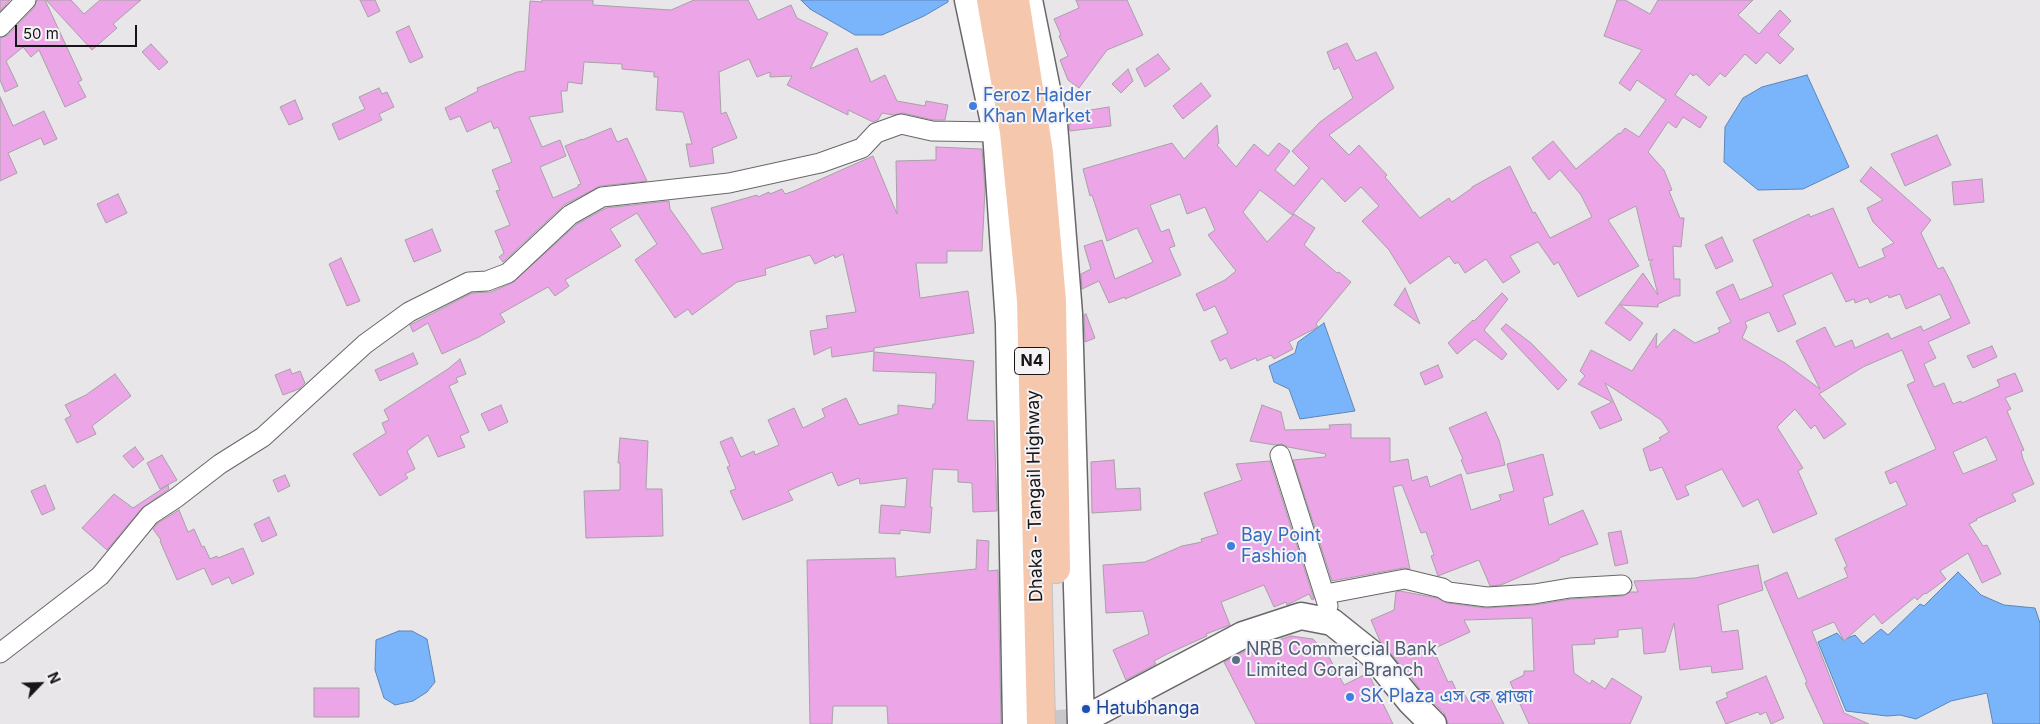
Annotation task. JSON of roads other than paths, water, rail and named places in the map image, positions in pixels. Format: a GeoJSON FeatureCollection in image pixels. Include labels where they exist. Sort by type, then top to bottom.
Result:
{"type":"FeatureCollection","features":[{"type":"Feature","properties":{"kind":"highway","name":"Dhaka - Tangail Highway"},"geometry":{"type":"LineString","coordinates":[[991,0],[1014,132],[1031,300],[1040,724]]}},
{"type":"Feature","properties":{"kind":"highway","name":"Dhaka - Tangail Highway"},"geometry":{"type":"LineString","coordinates":[[1015,0],[1039,153],[1052,301],[1073,723]]}},
{"type":"Feature","properties":{"kind":"main road"},"geometry":{"type":"LineString","coordinates":[[968,0],[996,132],[1009,323],[1016,724]]}},
{"type":"Feature","properties":{"kind":"main road"},"geometry":{"type":"LineString","coordinates":[[1029,0],[1054,124],[1069,314],[1073,723],[1243,635],[1301,616],[1332,622],[1372,654],[1411,702],[1433,724]]}},
{"type":"Feature","properties":{"kind":"street"},"geometry":{"type":"LineString","coordinates":[[0,27],[26,0]]}},
{"type":"Feature","properties":{"kind":"street"},"geometry":{"type":"LineString","coordinates":[[0,653],[100,576],[150,514],[176,498],[220,464],[263,437],[366,344],[409,312],[470,282],[486,281],[508,273],[570,214],[602,197],[729,183],[820,163],[862,148],[876,133],[901,124],[932,131],[996,132]]}},
{"type":"Feature","properties":{"kind":"street"},"geometry":{"type":"LineString","coordinates":[[1280,455],[1326,594],[1332,622]]}},
{"type":"Feature","properties":{"kind":"street"},"geometry":{"type":"LineString","coordinates":[[1326,594],[1406,579],[1442,588],[1448,592],[1487,597],[1534,594],[1570,588],[1622,585]]}},
{"type":"Feature","properties":{"kind":"water"},"geometry":{"type":"Polygon","coordinates":[[[801,0],[948,0],[948,2],[924,16],[882,35],[855,35],[810,9],[801,0]]]}},
{"type":"Feature","properties":{"kind":"water"},"geometry":{"type":"Polygon","coordinates":[[[1807,75],[1849,167],[1803,189],[1758,190],[1724,162],[1725,127],[1743,98],[1762,87],[1807,75]]]}},
{"type":"Feature","properties":{"kind":"water"},"geometry":{"type":"Polygon","coordinates":[[[1324,323],[1355,411],[1300,419],[1289,389],[1274,382],[1269,366],[1295,353],[1298,342],[1324,323]]]}},
{"type":"Feature","properties":{"kind":"water"},"geometry":{"type":"Polygon","coordinates":[[[1958,572],[1981,595],[2004,605],[2035,608],[2040,623],[2040,724],[1993,724],[1987,693],[1951,701],[1916,719],[1900,715],[1887,716],[1846,711],[1818,642],[1837,633],[1843,640],[1855,635],[1863,644],[1881,629],[1888,635],[1920,604],[1924,606],[1958,572]]]}},
{"type":"Feature","properties":{"kind":"water"},"geometry":{"type":"Polygon","coordinates":[[[399,631],[412,631],[427,639],[435,682],[427,692],[413,701],[395,705],[384,698],[375,670],[376,640],[399,631]]]}},
{"type":"Feature","properties":{"kind":"tunnel"},"geometry":{"type":"LineString","coordinates":[[1048,724],[1081,721]]}},
{"type":"Feature","properties":{"kind":"place","name":"Feroz Haider Khan Market"},"geometry":{"type":"Point","coordinates":[973,106]}},
{"type":"Feature","properties":{"kind":"place","name":"Bay Point Fashion"},"geometry":{"type":"Point","coordinates":[1231,546]}},
{"type":"Feature","properties":{"kind":"place","name":"NRB Commercial Bank Limited Gorai Branch"},"geometry":{"type":"Point","coordinates":[1236,660]}},
{"type":"Feature","properties":{"kind":"place","name":"SK Plaza এস কে প্লাজা"},"geometry":{"type":"Point","coordinates":[1350,697]}},
{"type":"Feature","properties":{"kind":"place","name":"Hatubhanga"},"geometry":{"type":"Point","coordinates":[1086,709]}}]}
